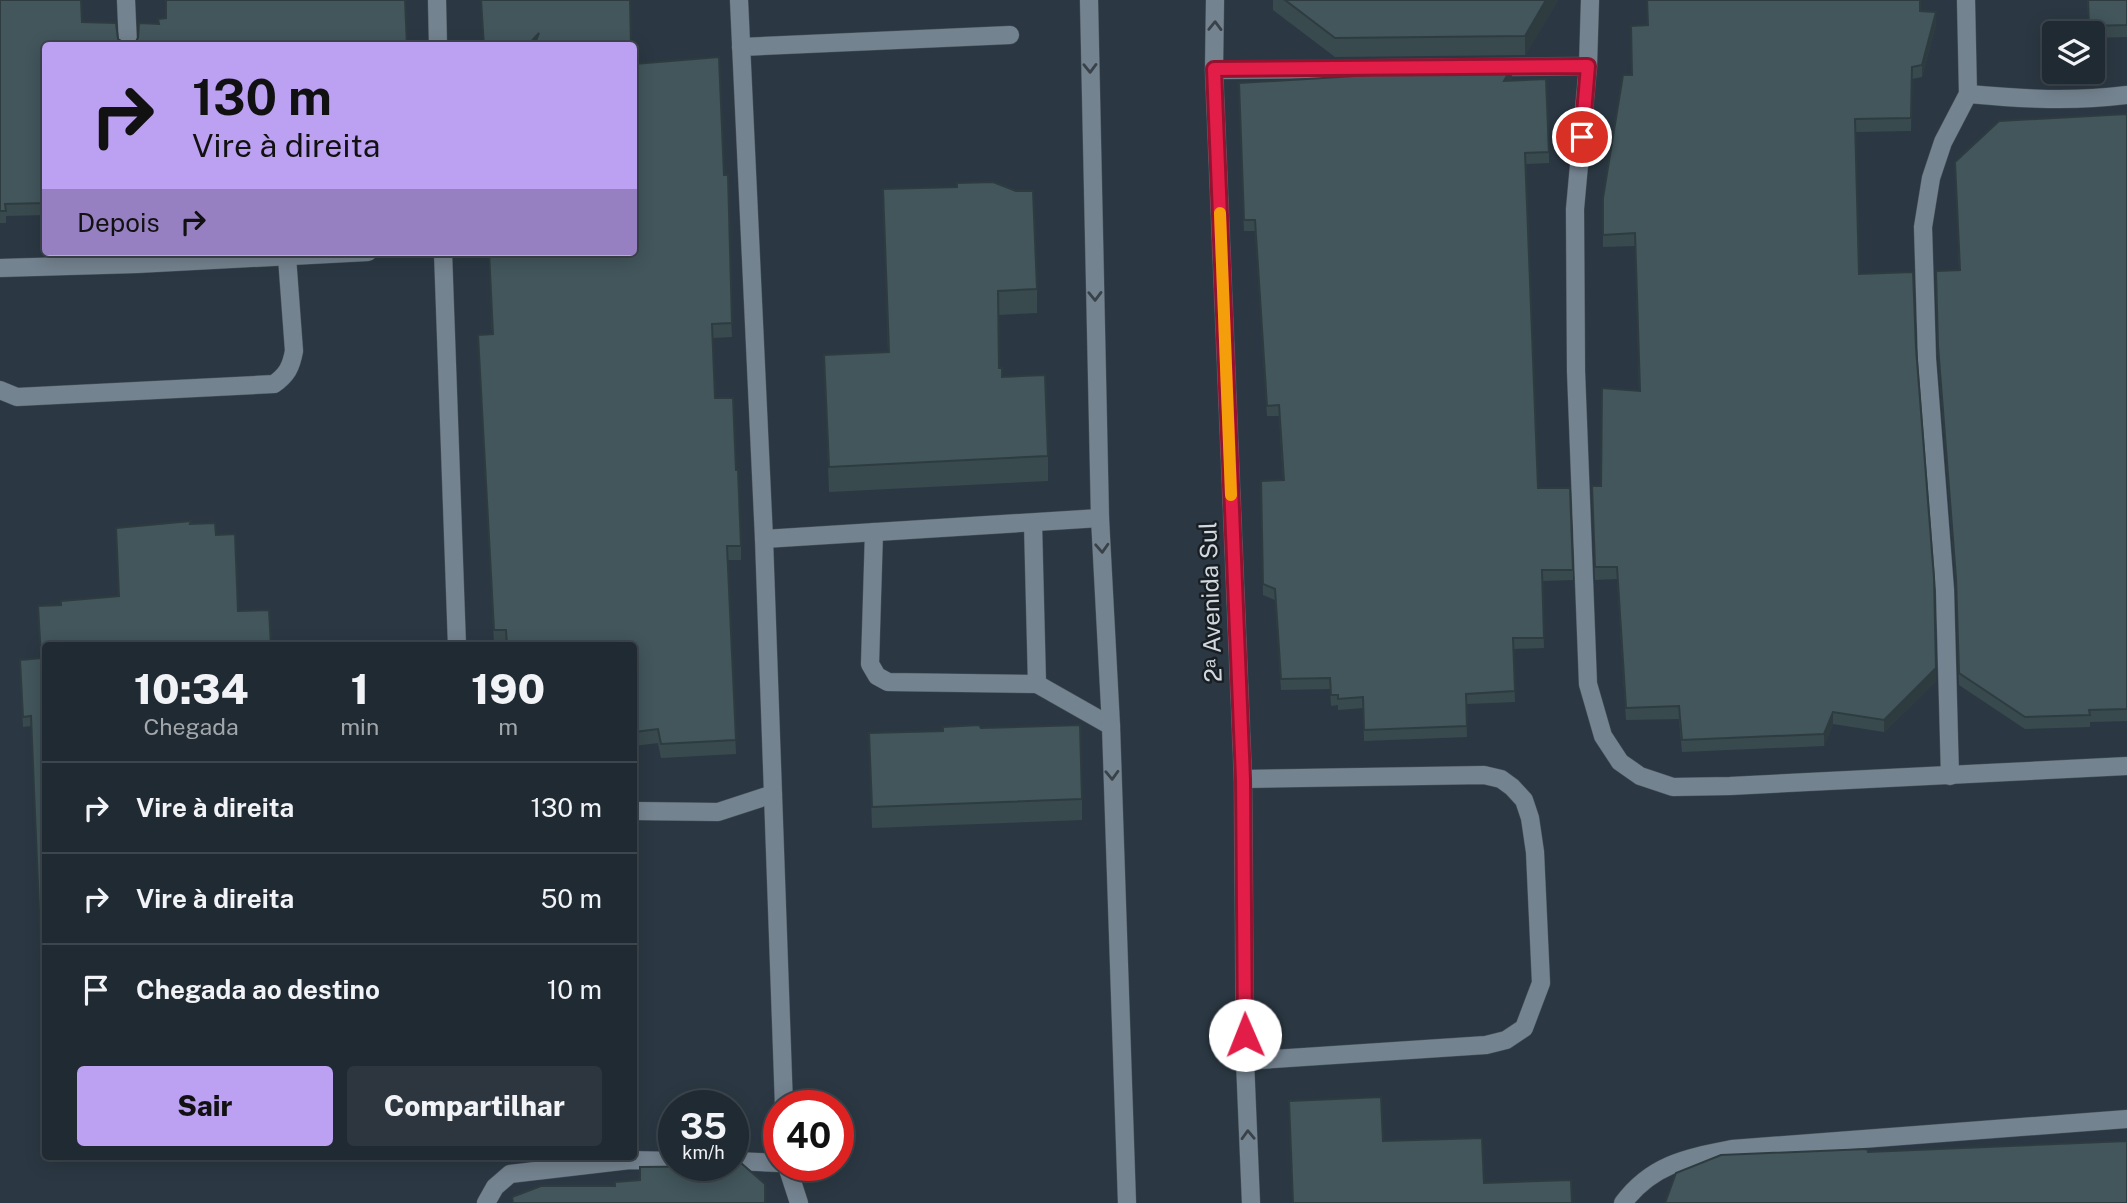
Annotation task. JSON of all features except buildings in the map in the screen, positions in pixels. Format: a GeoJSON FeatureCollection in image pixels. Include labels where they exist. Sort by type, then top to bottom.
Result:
{"type":"FeatureCollection","features":[{"type":"Feature","properties":{"kind":"street"},"geometry":{"type":"LineString","coordinates":[[126,0],[128,42]]}},
{"type":"Feature","properties":{"kind":"street"},"geometry":{"type":"LineString","coordinates":[[437,0],[438,42]]}},
{"type":"Feature","properties":{"kind":"street"},"geometry":{"type":"LineString","coordinates":[[739,0],[764,539],[783,1090]]}},
{"type":"Feature","properties":{"kind":"street"},"geometry":{"type":"LineString","coordinates":[[1089,0],[1100,518],[1111,726],[1127,1203]]}},
{"type":"Feature","properties":{"kind":"street","name":"2ᵃ Avenida Sul"},"geometry":{"type":"LineString","coordinates":[[1215,0],[1214,69],[1243,779],[1245,1061],[1251,1203]]}},
{"type":"Feature","properties":{"kind":"street"},"geometry":{"type":"LineString","coordinates":[[1590,0],[1588,66],[1575,209],[1576,371],[1588,684],[1603,736],[1620,762],[1640,776],[1673,787],[2127,766]]}},
{"type":"Feature","properties":{"kind":"street"},"geometry":{"type":"LineString","coordinates":[[1950,776],[1945,590],[1927,359],[1923,227],[1931,178],[1944,142],[1968,94],[1966,0]]}},
{"type":"Feature","properties":{"kind":"street"},"geometry":{"type":"LineString","coordinates":[[741,47],[1010,35]]}},
{"type":"Feature","properties":{"kind":"street"},"geometry":{"type":"LineString","coordinates":[[1214,69],[1588,66]]}},
{"type":"Feature","properties":{"kind":"street"},"geometry":{"type":"LineString","coordinates":[[1968,94],[2039,101],[2127,95]]}},
{"type":"Feature","properties":{"kind":"street"},"geometry":{"type":"LineString","coordinates":[[0,268],[136,258],[303,256]]}},
{"type":"Feature","properties":{"kind":"street"},"geometry":{"type":"LineString","coordinates":[[443,256],[457,642]]}},
{"type":"Feature","properties":{"kind":"street"},"geometry":{"type":"LineString","coordinates":[[0,390],[17,397],[274,384],[284,377],[291,365],[294,351],[287,257]]}},
{"type":"Feature","properties":{"kind":"street"},"geometry":{"type":"LineString","coordinates":[[764,539],[1100,518]]}},
{"type":"Feature","properties":{"kind":"street"},"geometry":{"type":"LineString","coordinates":[[1033,523],[1037,684]]}},
{"type":"Feature","properties":{"kind":"street"},"geometry":{"type":"LineString","coordinates":[[874,532],[870,664],[877,676],[888,682],[1037,684],[1111,726]]}},
{"type":"Feature","properties":{"kind":"street"},"geometry":{"type":"LineString","coordinates":[[1243,779],[1484,775],[1501,779],[1524,800],[1530,818],[1535,852],[1541,983],[1524,1028],[1506,1040],[1478,1046],[1245,1061]]}},
{"type":"Feature","properties":{"kind":"street"},"geometry":{"type":"LineString","coordinates":[[637,811],[718,812],[773,794]]}},
{"type":"Feature","properties":{"kind":"street"},"geometry":{"type":"LineString","coordinates":[[1623,1203],[1658,1169],[1690,1157],[1732,1149],[2127,1119]]}},
{"type":"Feature","properties":{"kind":"street"},"geometry":{"type":"LineString","coordinates":[[486,1203],[495,1186],[509,1174],[630,1160],[658,1161]]}},
{"type":"Feature","properties":{"kind":"street"},"geometry":{"type":"LineString","coordinates":[[792,1181],[799,1203]]}},
{"type":"Feature","properties":{"kind":"slow traffic"},"geometry":{"type":"LineString","coordinates":[[1220,213],[1231,495]]}},
{"type":"Feature","properties":{"kind":"route"},"geometry":{"type":"LineString","coordinates":[[1245,1035],[1243,779],[1214,69],[1588,66],[1582,137]]}}]}
